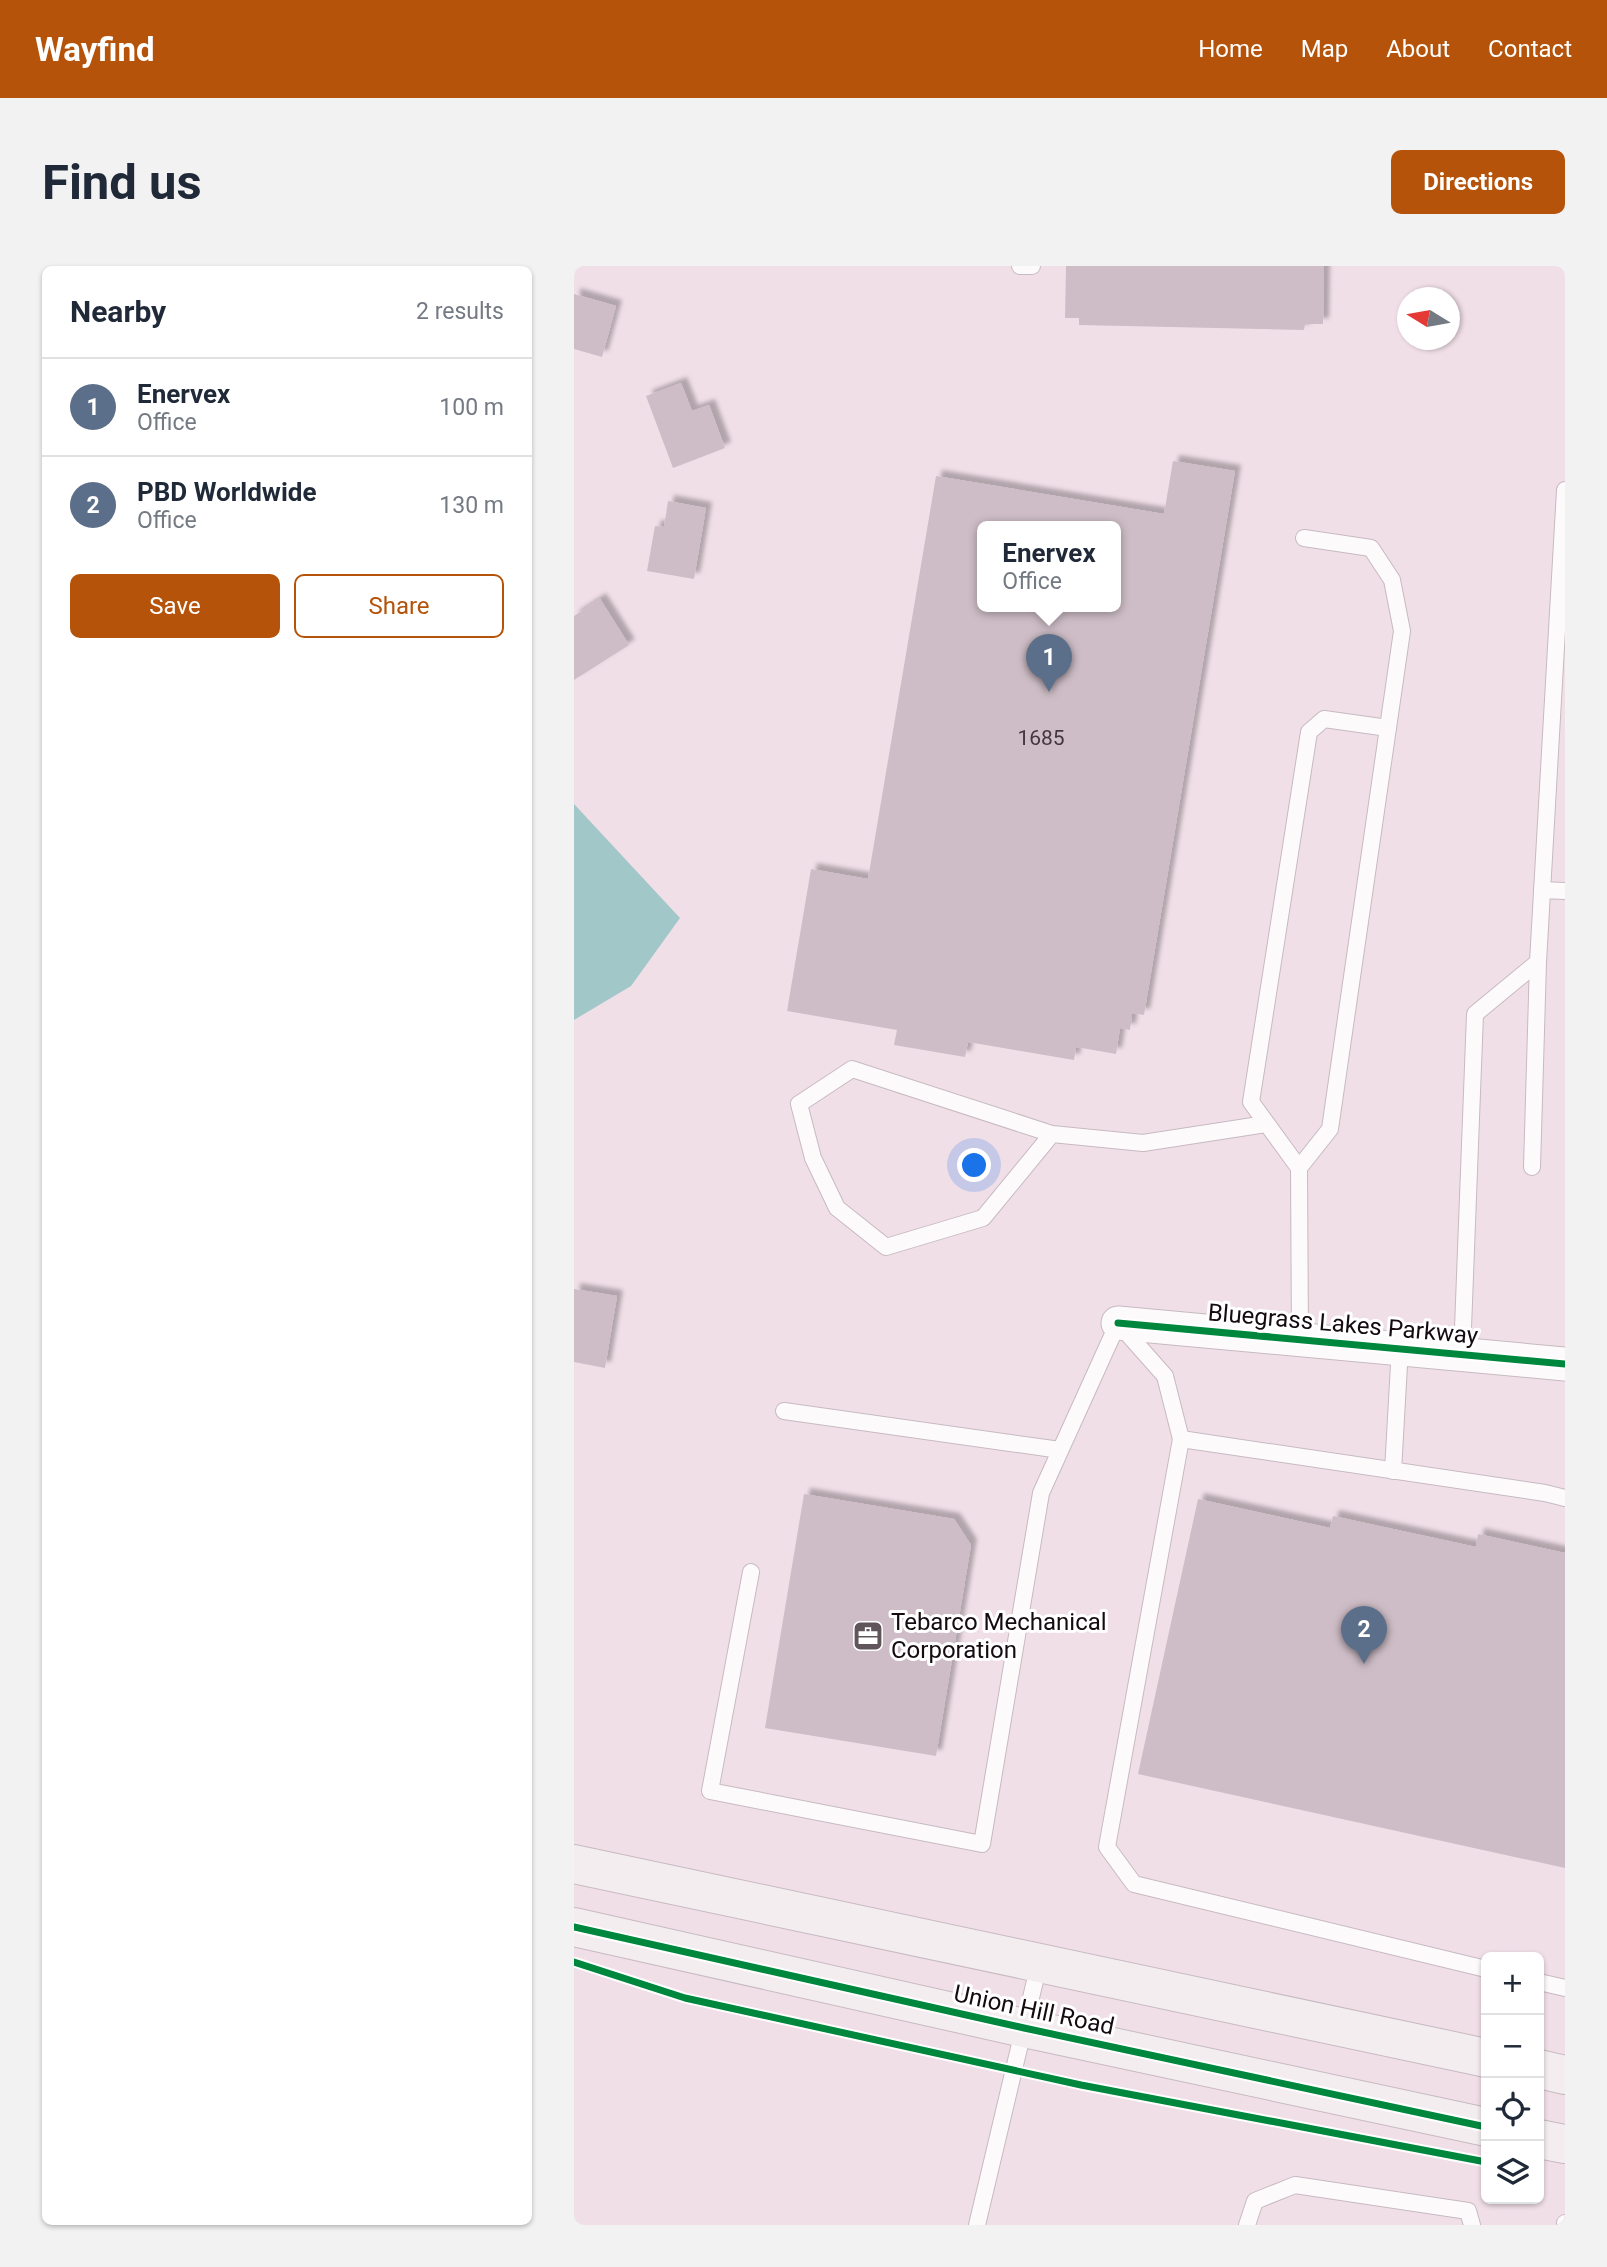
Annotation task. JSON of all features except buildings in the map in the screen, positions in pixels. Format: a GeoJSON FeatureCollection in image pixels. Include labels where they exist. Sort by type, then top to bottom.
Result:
{"type":"FeatureCollection","features":[{"type":"Feature","properties":{"kind":"street","name":"Bluegrass Lakes Parkway"},"geometry":{"type":"LineString","coordinates":[[1118,1324],[1400,1347],[1565,1364]]}},
{"type":"Feature","properties":{"kind":"street","name":"Union Hill Road"},"geometry":{"type":"LineString","coordinates":[[574,1864],[1481,2057]]}},
{"type":"Feature","properties":{"kind":"street","name":"Union Hill Road"},"geometry":{"type":"LineString","coordinates":[[574,1927],[1024,2028],[1481,2126]]}},
{"type":"Feature","properties":{"kind":"street"},"geometry":{"type":"LineString","coordinates":[[1544,2070],[1565,2075]]}},
{"type":"Feature","properties":{"kind":"street"},"geometry":{"type":"LineString","coordinates":[[1544,2140],[1565,2144]]}},
{"type":"Feature","properties":{"kind":"lane"},"geometry":{"type":"LineString","coordinates":[[1020,266],[1032,266]]}},
{"type":"Feature","properties":{"kind":"lane"},"geometry":{"type":"LineString","coordinates":[[1532,1167],[1538,962],[1565,490]]}},
{"type":"Feature","properties":{"kind":"lane"},"geometry":{"type":"LineString","coordinates":[[1298,1168],[1330,1129],[1402,631],[1392,580],[1371,548],[1304,538]]}},
{"type":"Feature","properties":{"kind":"lane"},"geometry":{"type":"LineString","coordinates":[[1300,1339],[1298,1168],[1251,1102],[1309,732],[1324,719],[1388,728]]}},
{"type":"Feature","properties":{"kind":"lane"},"geometry":{"type":"LineString","coordinates":[[1542,890],[1565,891]]}},
{"type":"Feature","properties":{"kind":"lane"},"geometry":{"type":"LineString","coordinates":[[1462,1354],[1475,1014],[1538,962]]}},
{"type":"Feature","properties":{"kind":"lane"},"geometry":{"type":"LineString","coordinates":[[1052,1134],[984,1219],[886,1247],[837,1208],[813,1158],[799,1104],[852,1069],[1052,1134],[1143,1143],[1266,1124]]}},
{"type":"Feature","properties":{"kind":"lane"},"geometry":{"type":"LineString","coordinates":[[751,1572],[710,1791],[982,1844],[1041,1493],[1118,1324],[1166,1376],[1181,1439],[1107,1847],[1134,1884],[1481,1968]]}},
{"type":"Feature","properties":{"kind":"lane"},"geometry":{"type":"LineString","coordinates":[[1393,1471],[1400,1347]]}},
{"type":"Feature","properties":{"kind":"lane"},"geometry":{"type":"LineString","coordinates":[[785,1411],[1060,1450]]}},
{"type":"Feature","properties":{"kind":"lane"},"geometry":{"type":"LineString","coordinates":[[1181,1439],[1565,1498]]}},
{"type":"Feature","properties":{"kind":"lane"},"geometry":{"type":"LineString","coordinates":[[977,2225],[1039,1964]]}},
{"type":"Feature","properties":{"kind":"lane"},"geometry":{"type":"LineString","coordinates":[[1544,1983],[1565,1988]]}},
{"type":"Feature","properties":{"kind":"lane"},"geometry":{"type":"LineString","coordinates":[[1247,2225],[1255,2201],[1296,2185],[1468,2211],[1472,2225]]}},
{"type":"Feature","properties":{"kind":"water"},"geometry":{"type":"Polygon","coordinates":[[[574,804],[680,918],[631,986],[574,1020],[574,804]]]}},
{"type":"Feature","properties":{"kind":"cycle path"},"geometry":{"type":"LineString","coordinates":[[1118,1323],[1565,1364]]}},
{"type":"Feature","properties":{"kind":"cycle path"},"geometry":{"type":"LineString","coordinates":[[574,1927],[1024,2028],[1481,2126]]}},
{"type":"Feature","properties":{"kind":"cycle path"},"geometry":{"type":"LineString","coordinates":[[574,1962],[685,1998],[1081,2085],[1481,2161]]}},
{"type":"Feature","properties":{"kind":"place","name":"Enervex"},"geometry":{"type":"Point","coordinates":[1049,692]}},
{"type":"Feature","properties":{"kind":"place","name":"Tebarco Mechanical Corporation"},"geometry":{"type":"Point","coordinates":[868,1636]}},
{"type":"Feature","properties":{"kind":"place","name":"PBD Worldwide"},"geometry":{"type":"Point","coordinates":[1364,1664]}}]}
